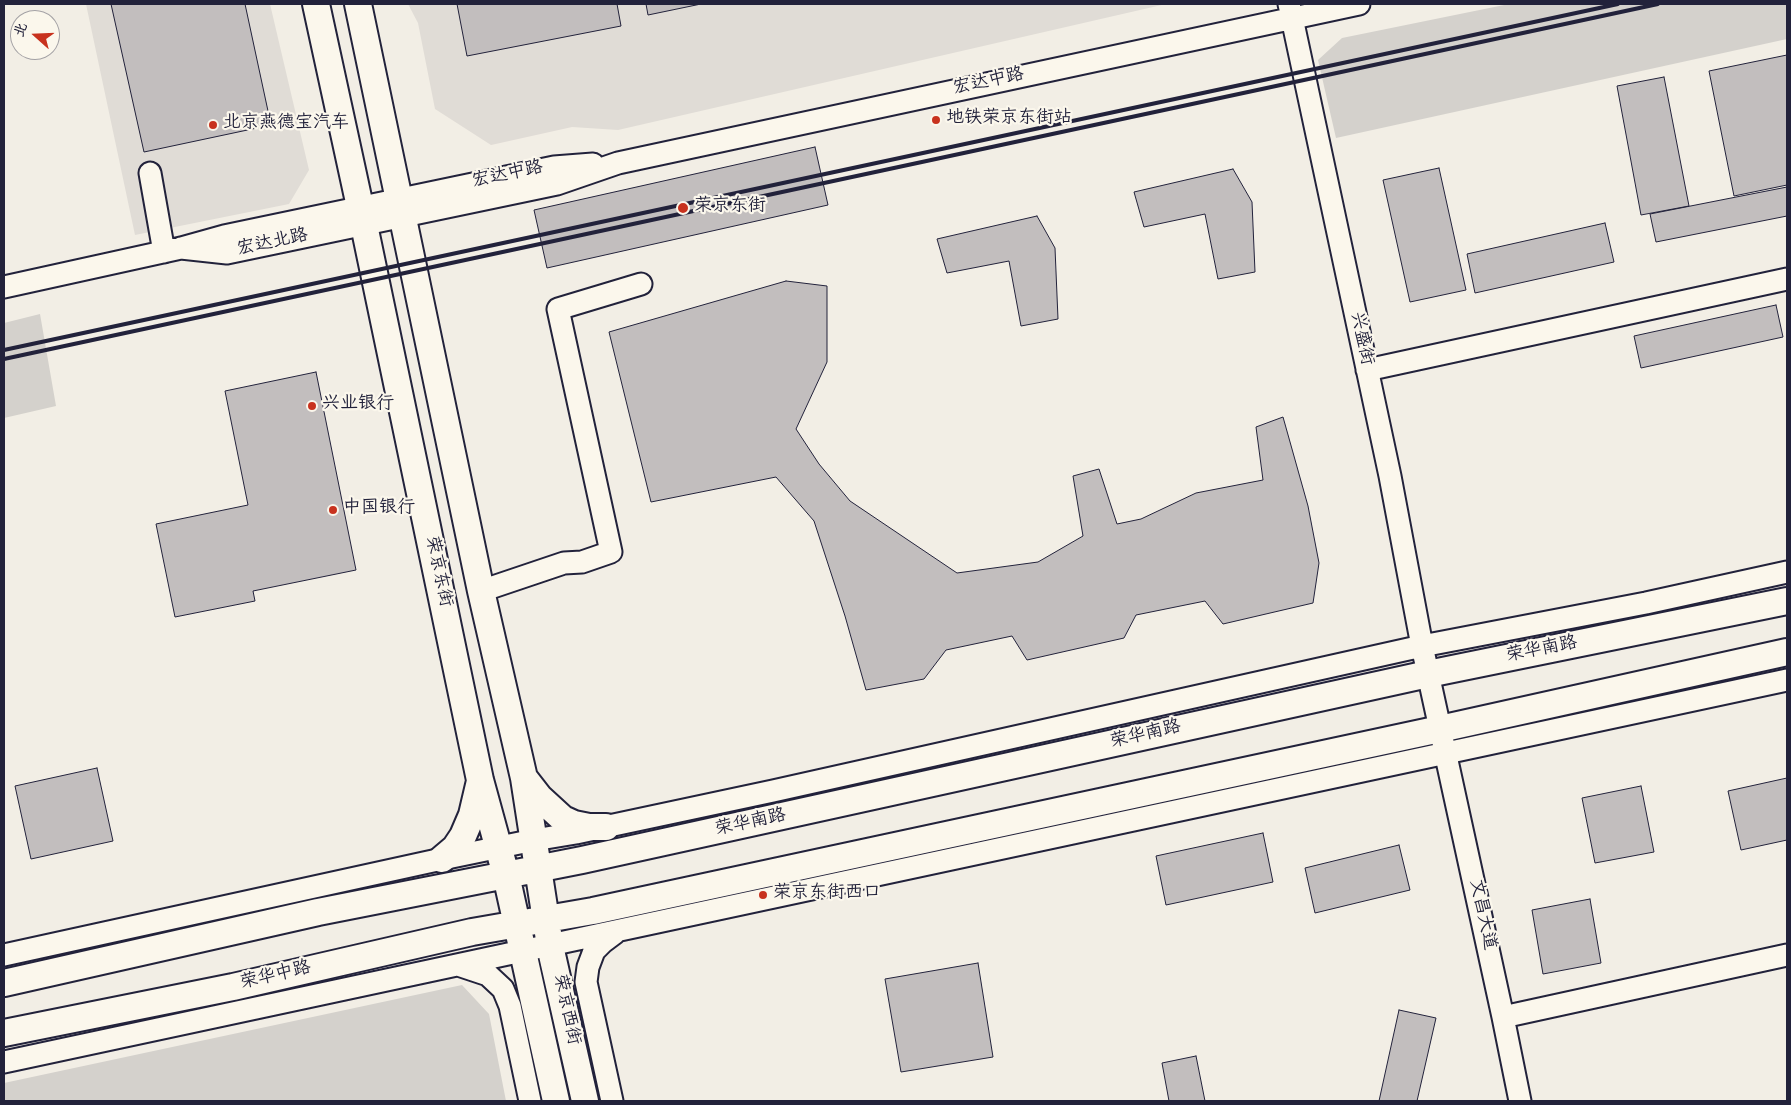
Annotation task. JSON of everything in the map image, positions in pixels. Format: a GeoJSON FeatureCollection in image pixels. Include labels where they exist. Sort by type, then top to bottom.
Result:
{"type":"FeatureCollection","features":[{"type":"Feature","properties":{"kind":"main road","name":"荣京东街"},"geometry":{"type":"LineString","coordinates":[[316,4],[480,780],[506,874],[516,923]]}},
{"type":"Feature","properties":{"kind":"main road"},"geometry":{"type":"LineString","coordinates":[[358,4],[481,591],[524,778],[539,868]]}},
{"type":"Feature","properties":{"kind":"main road","name":"荣华南路"},"geometry":{"type":"LineString","coordinates":[[506,874],[582,860],[841,804],[1428,674],[1787,601]]}},
{"type":"Feature","properties":{"kind":"main road"},"geometry":{"type":"LineString","coordinates":[[547,918],[593,911],[1172,786],[1443,741],[1787,652]]}},
{"type":"Feature","properties":{"kind":"main road"},"geometry":{"type":"LineString","coordinates":[[524,778],[545,803],[563,819],[574,824],[589,827],[606,827]]}},
{"type":"Feature","properties":{"kind":"main road"},"geometry":{"type":"LineString","coordinates":[[442,859],[455,848],[463,836],[472,815],[480,780]]}},
{"type":"Feature","properties":{"kind":"main road","name":"荣京西街"},"geometry":{"type":"LineString","coordinates":[[539,868],[550,946],[584,1101]]}},
{"type":"Feature","properties":{"kind":"main road"},"geometry":{"type":"LineString","coordinates":[[4,983],[318,912],[506,874]]}},
{"type":"Feature","properties":{"kind":"main road","name":"荣华中路"},"geometry":{"type":"LineString","coordinates":[[4,1033],[233,987],[472,932],[547,918]]}},
{"type":"Feature","properties":{"kind":"main road","name":"荣京西街"},"geometry":{"type":"LineString","coordinates":[[516,923],[556,1101]]}},
{"type":"Feature","properties":{"kind":"street","name":"宏达中路"},"geometry":{"type":"LineString","coordinates":[[362,216],[401,208],[557,184],[618,163],[1291,11],[1359,4]]}},
{"type":"Feature","properties":{"kind":"street","name":"兴盛街"},"geometry":{"type":"LineString","coordinates":[[1291,11],[1392,486],[1428,674]]}},
{"type":"Feature","properties":{"kind":"street"},"geometry":{"type":"LineString","coordinates":[[150,173],[173,250]]}},
{"type":"Feature","properties":{"kind":"street","name":"宏达北路"},"geometry":{"type":"LineString","coordinates":[[4,287],[173,250],[224,236],[362,216]]}},
{"type":"Feature","properties":{"kind":"street"},"geometry":{"type":"LineString","coordinates":[[1367,370],[1787,279]]}},
{"type":"Feature","properties":{"kind":"street"},"geometry":{"type":"LineString","coordinates":[[481,591],[564,563],[582,562],[611,552],[558,309],[641,284]]}},
{"type":"Feature","properties":{"kind":"street"},"geometry":{"type":"LineString","coordinates":[[4,955],[498,847],[606,827],[773,791],[1422,646],[1646,603],[1787,572]]}},
{"type":"Feature","properties":{"kind":"street"},"geometry":{"type":"LineString","coordinates":[[1646,603],[1721,615]]}},
{"type":"Feature","properties":{"kind":"street","name":"文昌大道"},"geometry":{"type":"LineString","coordinates":[[1428,674],[1520,1101]]}},
{"type":"Feature","properties":{"kind":"street"},"geometry":{"type":"LineString","coordinates":[[4,1062],[1240,798],[1443,741],[1787,680]]}},
{"type":"Feature","properties":{"kind":"street"},"geometry":{"type":"LineString","coordinates":[[1172,786],[1240,798]]}},
{"type":"Feature","properties":{"kind":"street"},"geometry":{"type":"LineString","coordinates":[[773,791],[841,804]]}},
{"type":"Feature","properties":{"kind":"street"},"geometry":{"type":"LineString","coordinates":[[612,1101],[586,982],[588,967],[594,951],[617,931]]}},
{"type":"Feature","properties":{"kind":"street"},"geometry":{"type":"LineString","coordinates":[[1503,1017],[1787,955]]}},
{"type":"Feature","properties":{"kind":"street"},"geometry":{"type":"LineString","coordinates":[[458,965],[488,975],[504,989],[510,1006],[530,1101]]}},
{"type":"Feature","properties":{"kind":"street"},"geometry":{"type":"LineString","coordinates":[[233,987],[300,998]]}},
{"type":"Feature","properties":{"kind":"shaded area"},"geometry":{"type":"Polygon","coordinates":[[[86,4],[270,4],[309,170],[289,204],[135,235],[86,4]]]}},
{"type":"Feature","properties":{"kind":"shaded area"},"geometry":{"type":"Polygon","coordinates":[[[408,4],[1166,4],[618,130],[572,127],[491,145],[435,109],[418,23],[408,4]]]}},
{"type":"Feature","properties":{"kind":"shaded area"},"geometry":{"type":"Polygon","coordinates":[[[1509,4],[1787,4],[1787,39],[1336,138],[1318,60],[1342,38],[1509,4]]]}},
{"type":"Feature","properties":{"kind":"shaded area"},"geometry":{"type":"Polygon","coordinates":[[[40,314],[56,406],[4,418],[4,323],[40,314]]]}},
{"type":"Feature","properties":{"kind":"shaded area"},"geometry":{"type":"Polygon","coordinates":[[[462,985],[489,1014],[506,1101],[4,1101],[4,1083],[462,985]]]}},
{"type":"Feature","properties":{"kind":"building"},"geometry":{"type":"Polygon","coordinates":[[[111,4],[245,4],[271,125],[144,152],[111,4]]]}},
{"type":"Feature","properties":{"kind":"building"},"geometry":{"type":"Polygon","coordinates":[[[457,4],[617,4],[621,26],[467,56],[457,4]]]}},
{"type":"Feature","properties":{"kind":"building"},"geometry":{"type":"Polygon","coordinates":[[[646,4],[701,4],[648,15],[646,4]]]}},
{"type":"Feature","properties":{"kind":"building"},"geometry":{"type":"Polygon","coordinates":[[[1787,55],[1787,185],[1734,196],[1709,71],[1787,55]]]}},
{"type":"Feature","properties":{"kind":"building"},"geometry":{"type":"Polygon","coordinates":[[[1664,77],[1689,206],[1641,215],[1617,86],[1664,77]]]}},
{"type":"Feature","properties":{"kind":"building","name":"荣京东街"},"geometry":{"type":"Polygon","coordinates":[[[815,147],[828,205],[547,268],[534,210],[815,147]]]}},
{"type":"Feature","properties":{"kind":"building"},"geometry":{"type":"Polygon","coordinates":[[[1439,168],[1466,290],[1410,302],[1383,180],[1439,168]]]}},
{"type":"Feature","properties":{"kind":"building"},"geometry":{"type":"Polygon","coordinates":[[[1233,169],[1252,202],[1255,272],[1218,279],[1205,214],[1144,227],[1134,192],[1233,169]]]}},
{"type":"Feature","properties":{"kind":"building"},"geometry":{"type":"Polygon","coordinates":[[[1787,187],[1787,216],[1656,242],[1650,214],[1787,187]]]}},
{"type":"Feature","properties":{"kind":"building"},"geometry":{"type":"Polygon","coordinates":[[[1037,216],[1055,248],[1058,319],[1021,326],[1009,261],[947,273],[937,239],[1037,216]]]}},
{"type":"Feature","properties":{"kind":"building"},"geometry":{"type":"Polygon","coordinates":[[[1605,223],[1614,262],[1475,293],[1467,254],[1605,223]]]}},
{"type":"Feature","properties":{"kind":"building"},"geometry":{"type":"Polygon","coordinates":[[[786,281],[827,286],[827,362],[796,429],[819,464],[850,501],[957,573],[1038,562],[1083,536],[1073,476],[1099,469],[1117,524],[1141,519],[1196,493],[1263,480],[1256,427],[1283,417],[1308,506],[1319,563],[1313,603],[1223,624],[1205,601],[1136,615],[1124,638],[1027,660],[1012,636],[946,650],[924,679],[866,690],[845,616],[814,521],[776,477],[651,502],[609,332],[786,281]]]}},
{"type":"Feature","properties":{"kind":"building"},"geometry":{"type":"Polygon","coordinates":[[[1776,305],[1783,337],[1641,368],[1634,336],[1776,305]]]}},
{"type":"Feature","properties":{"kind":"building"},"geometry":{"type":"Polygon","coordinates":[[[316,372],[356,570],[253,591],[255,601],[175,617],[156,524],[248,505],[225,391],[316,372]]]}},
{"type":"Feature","properties":{"kind":"building"},"geometry":{"type":"Polygon","coordinates":[[[97,768],[113,841],[31,859],[15,786],[97,768]]]}},
{"type":"Feature","properties":{"kind":"building"},"geometry":{"type":"Polygon","coordinates":[[[1787,778],[1787,840],[1741,850],[1728,791],[1787,778]]]}},
{"type":"Feature","properties":{"kind":"building"},"geometry":{"type":"Polygon","coordinates":[[[1641,786],[1654,852],[1595,863],[1582,798],[1641,786]]]}},
{"type":"Feature","properties":{"kind":"building"},"geometry":{"type":"Polygon","coordinates":[[[1263,833],[1273,882],[1166,905],[1156,856],[1263,833]]]}},
{"type":"Feature","properties":{"kind":"building"},"geometry":{"type":"Polygon","coordinates":[[[1399,845],[1410,890],[1315,913],[1305,868],[1399,845]]]}},
{"type":"Feature","properties":{"kind":"building"},"geometry":{"type":"Polygon","coordinates":[[[1590,899],[1601,963],[1543,974],[1532,910],[1590,899]]]}},
{"type":"Feature","properties":{"kind":"building"},"geometry":{"type":"Polygon","coordinates":[[[978,963],[993,1057],[901,1072],[885,979],[978,963]]]}},
{"type":"Feature","properties":{"kind":"building"},"geometry":{"type":"Polygon","coordinates":[[[1399,1010],[1436,1018],[1417,1101],[1379,1101],[1399,1010]]]}},
{"type":"Feature","properties":{"kind":"building"},"geometry":{"type":"Polygon","coordinates":[[[1196,1056],[1205,1101],[1169,1101],[1162,1063],[1196,1056]]]}},
{"type":"Feature","properties":{"kind":"railway"},"geometry":{"type":"LineString","coordinates":[[4,350],[1618,4]]}},
{"type":"Feature","properties":{"kind":"railway"},"geometry":{"type":"LineString","coordinates":[[4,359],[1658,4]]}},
{"type":"Feature","properties":{"kind":"place","name":"地铁荣京东街站"},"geometry":{"type":"Point","coordinates":[936,120]}},
{"type":"Feature","properties":{"kind":"place","name":"北京燕德宝汽车"},"geometry":{"type":"Point","coordinates":[213,125]}},
{"type":"Feature","properties":{"kind":"place","name":"荣京东街"},"geometry":{"type":"Point","coordinates":[683,208]}},
{"type":"Feature","properties":{"kind":"place","name":"兴业银行"},"geometry":{"type":"Point","coordinates":[312,406]}},
{"type":"Feature","properties":{"kind":"place","name":"中国银行"},"geometry":{"type":"Point","coordinates":[333,510]}},
{"type":"Feature","properties":{"kind":"place","name":"荣京东街西口"},"geometry":{"type":"Point","coordinates":[763,895]}}]}
